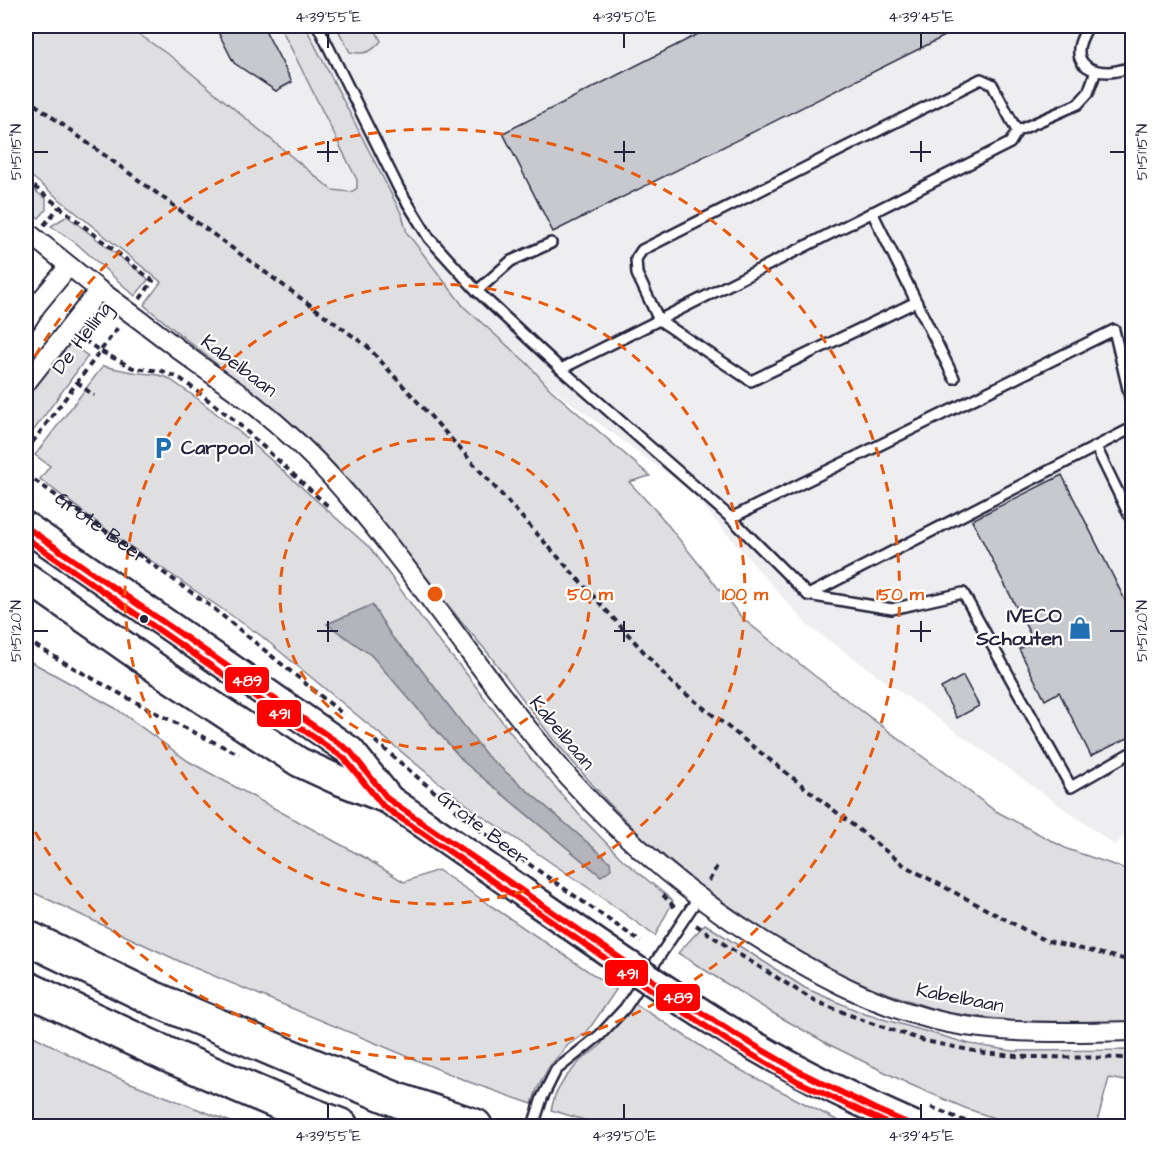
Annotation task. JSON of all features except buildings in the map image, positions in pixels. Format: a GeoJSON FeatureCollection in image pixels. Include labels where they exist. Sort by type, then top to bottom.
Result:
{"type":"FeatureCollection","features":[{"type":"Feature","properties":{"kind":"highway"},"geometry":{"type":"LineString","coordinates":[[26,937],[150,997],[278,1052],[400,1101],[475,1126]]}},
{"type":"Feature","properties":{"kind":"highway"},"geometry":{"type":"LineString","coordinates":[[26,988],[168,1055],[282,1104],[341,1126]]}},
{"type":"Feature","properties":{"kind":"main road","name":"Grote Beer"},"geometry":{"type":"LineString","coordinates":[[26,527],[350,751],[388,798]]}},
{"type":"Feature","properties":{"kind":"main road","name":"Grote Beer"},"geometry":{"type":"LineString","coordinates":[[26,577],[160,670],[289,755],[336,778],[388,798],[469,839],[665,989],[733,1034],[804,1074],[875,1109],[922,1116]]}},
{"type":"Feature","properties":{"kind":"street","name":"Kabelbaan"},"geometry":{"type":"LineString","coordinates":[[26,231],[99,290],[255,406],[314,458],[379,533],[520,720],[569,778],[648,857],[698,898],[757,938],[811,970],[856,993],[899,1010],[948,1023],[998,1030],[1132,1031]]}},
{"type":"Feature","properties":{"kind":"street"},"geometry":{"type":"LineString","coordinates":[[26,322],[36,306],[69,266]]}},
{"type":"Feature","properties":{"kind":"street","name":"De Helling"},"geometry":{"type":"LineString","coordinates":[[26,383],[99,290]]}},
{"type":"Feature","properties":{"kind":"lane"},"geometry":{"type":"LineString","coordinates":[[318,26],[399,189],[429,238],[477,291],[561,369],[731,518],[808,595],[892,609],[963,593],[1071,787],[1132,752]]}},
{"type":"Feature","properties":{"kind":"lane"},"geometry":{"type":"LineString","coordinates":[[1088,26],[1079,46],[1079,56],[1085,66],[1096,71],[1110,72],[1132,67]]}},
{"type":"Feature","properties":{"kind":"lane"},"geometry":{"type":"LineString","coordinates":[[561,369],[1010,143],[1017,131],[1078,104],[1088,93],[1096,71]]}},
{"type":"Feature","properties":{"kind":"lane"},"geometry":{"type":"LineString","coordinates":[[916,302],[751,381],[659,320],[637,274],[636,259],[642,250],[981,79],[992,84],[1017,131]]}},
{"type":"Feature","properties":{"kind":"lane"},"geometry":{"type":"LineString","coordinates":[[872,212],[954,378]]}},
{"type":"Feature","properties":{"kind":"lane"},"geometry":{"type":"LineString","coordinates":[[477,291],[511,261],[551,243]]}},
{"type":"Feature","properties":{"kind":"lane"},"geometry":{"type":"LineString","coordinates":[[731,518],[1114,330],[1132,406]]}},
{"type":"Feature","properties":{"kind":"lane"},"geometry":{"type":"LineString","coordinates":[[808,595],[1132,428]]}},
{"type":"Feature","properties":{"kind":"lane"},"geometry":{"type":"LineString","coordinates":[[1096,447],[1132,521]]}},
{"type":"Feature","properties":{"kind":"lane"},"geometry":{"type":"LineString","coordinates":[[533,1126],[542,1098],[556,1070],[600,1035],[625,1008],[698,898]]}},
{"type":"Feature","properties":{"kind":"path"},"geometry":{"type":"LineString","coordinates":[[26,99],[368,347],[672,683],[905,866],[1044,940],[1132,961]]}},
{"type":"Feature","properties":{"kind":"path","name":"De Helling"},"geometry":{"type":"LineString","coordinates":[[26,180],[153,281],[26,451]]}},
{"type":"Feature","properties":{"kind":"path"},"geometry":{"type":"LineString","coordinates":[[100,351],[133,368],[162,371],[181,379],[233,419],[332,509]]}},
{"type":"Feature","properties":{"kind":"path"},"geometry":{"type":"LineString","coordinates":[[77,382],[94,396]]}},
{"type":"Feature","properties":{"kind":"path","name":"Grote Beer"},"geometry":{"type":"LineString","coordinates":[[26,474],[213,608],[351,721]]}},
{"type":"Feature","properties":{"kind":"path","name":"Grote Beer"},"geometry":{"type":"LineString","coordinates":[[369,736],[469,839],[648,947]]}},
{"type":"Feature","properties":{"kind":"path"},"geometry":{"type":"LineString","coordinates":[[660,892],[686,917],[740,956],[815,1001],[865,1021],[925,1041],[984,1053],[1027,1057],[1132,1058]]}},
{"type":"Feature","properties":{"kind":"path"},"geometry":{"type":"LineString","coordinates":[[922,1116],[977,1126]]}},
{"type":"Feature","properties":{"kind":"shaded area"},"geometry":{"type":"Polygon","coordinates":[[[26,26],[127,26],[173,58],[332,190],[351,192],[357,188],[357,180],[280,26],[305,26],[402,215],[407,233],[464,307],[528,364],[550,389],[650,476],[629,482],[659,514],[742,618],[815,676],[994,810],[1067,849],[1132,871],[1132,1022],[1014,1021],[943,1012],[875,989],[818,964],[764,930],[699,885],[643,838],[605,799],[552,738],[488,653],[349,480],[314,444],[144,305],[161,282],[26,172],[26,26]]]}},
{"type":"Feature","properties":{"kind":"shaded area"},"geometry":{"type":"Polygon","coordinates":[[[59,26],[1132,26],[1132,827],[1115,845],[807,625],[687,488],[59,26]]]}},
{"type":"Feature","properties":{"kind":"shaded area"},"geometry":{"type":"Polygon","coordinates":[[[336,26],[373,26],[381,41],[368,52],[350,52],[336,26]]]}},
{"type":"Feature","properties":{"kind":"shaded area"},"geometry":{"type":"Polygon","coordinates":[[[26,184],[46,199],[46,210],[39,218],[26,209],[26,184]]]}},
{"type":"Feature","properties":{"kind":"shaded area"},"geometry":{"type":"Polygon","coordinates":[[[67,216],[146,277],[148,280],[135,296],[76,243],[51,226],[67,216]]]}},
{"type":"Feature","properties":{"kind":"shaded area"},"geometry":{"type":"Polygon","coordinates":[[[67,341],[88,356],[26,441],[26,396],[67,341]]]}},
{"type":"Feature","properties":{"kind":"shaded area"},"geometry":{"type":"Polygon","coordinates":[[[103,366],[168,378],[198,399],[237,430],[370,548],[529,757],[583,819],[623,860],[673,901],[655,936],[482,816],[260,635],[115,536],[40,479],[50,466],[35,455],[103,366]],[[372,605],[327,624],[371,655],[465,763],[601,876],[610,869],[610,862],[487,756],[413,659],[392,637],[372,605]]]}},
{"type":"Feature","properties":{"kind":"shaded area"},"geometry":{"type":"Polygon","coordinates":[[[372,605],[392,637],[413,659],[487,756],[610,862],[611,869],[601,876],[465,763],[371,655],[327,624],[372,605]]]}},
{"type":"Feature","properties":{"kind":"shaded area"},"geometry":{"type":"Polygon","coordinates":[[[26,659],[115,708],[188,761],[367,859],[404,882],[438,870],[616,990],[587,1032],[568,1045],[549,1067],[532,1104],[469,1082],[183,963],[26,889],[26,659]]]}},
{"type":"Feature","properties":{"kind":"shaded area"},"geometry":{"type":"Polygon","coordinates":[[[705,924],[805,988],[865,1014],[970,1044],[1013,1051],[1132,1050],[1132,1082],[1109,1078],[1096,1126],[1017,1126],[965,1108],[909,1084],[828,1044],[771,1012],[678,953],[705,924]]]}},
{"type":"Feature","properties":{"kind":"shaded area"},"geometry":{"type":"Polygon","coordinates":[[[631,1001],[727,1063],[848,1126],[604,1126],[551,1110],[555,1095],[565,1078],[581,1060],[600,1046],[631,1001]]]}},
{"type":"Feature","properties":{"kind":"shaded area"},"geometry":{"type":"Polygon","coordinates":[[[26,1032],[103,1072],[241,1126],[37,1126],[26,1121],[26,1032]]]}},
{"type":"Feature","properties":{"kind":"transit line","name":"489"},"geometry":{"type":"LineString","coordinates":[[26,527],[350,751],[388,799],[665,989],[733,1033],[804,1074],[914,1126]]}},
{"type":"Feature","properties":{"kind":"transit line","name":"491"},"geometry":{"type":"LineString","coordinates":[[26,538],[344,758],[383,806],[660,996],[728,1041],[799,1082],[893,1126]]}},
{"type":"Feature","properties":{"kind":"place","name":"Carpool"},"geometry":{"type":"Point","coordinates":[163,448]}},
{"type":"Feature","properties":{"kind":"place","name":"IVECO Schouten"},"geometry":{"type":"Point","coordinates":[1080,628]}}]}
